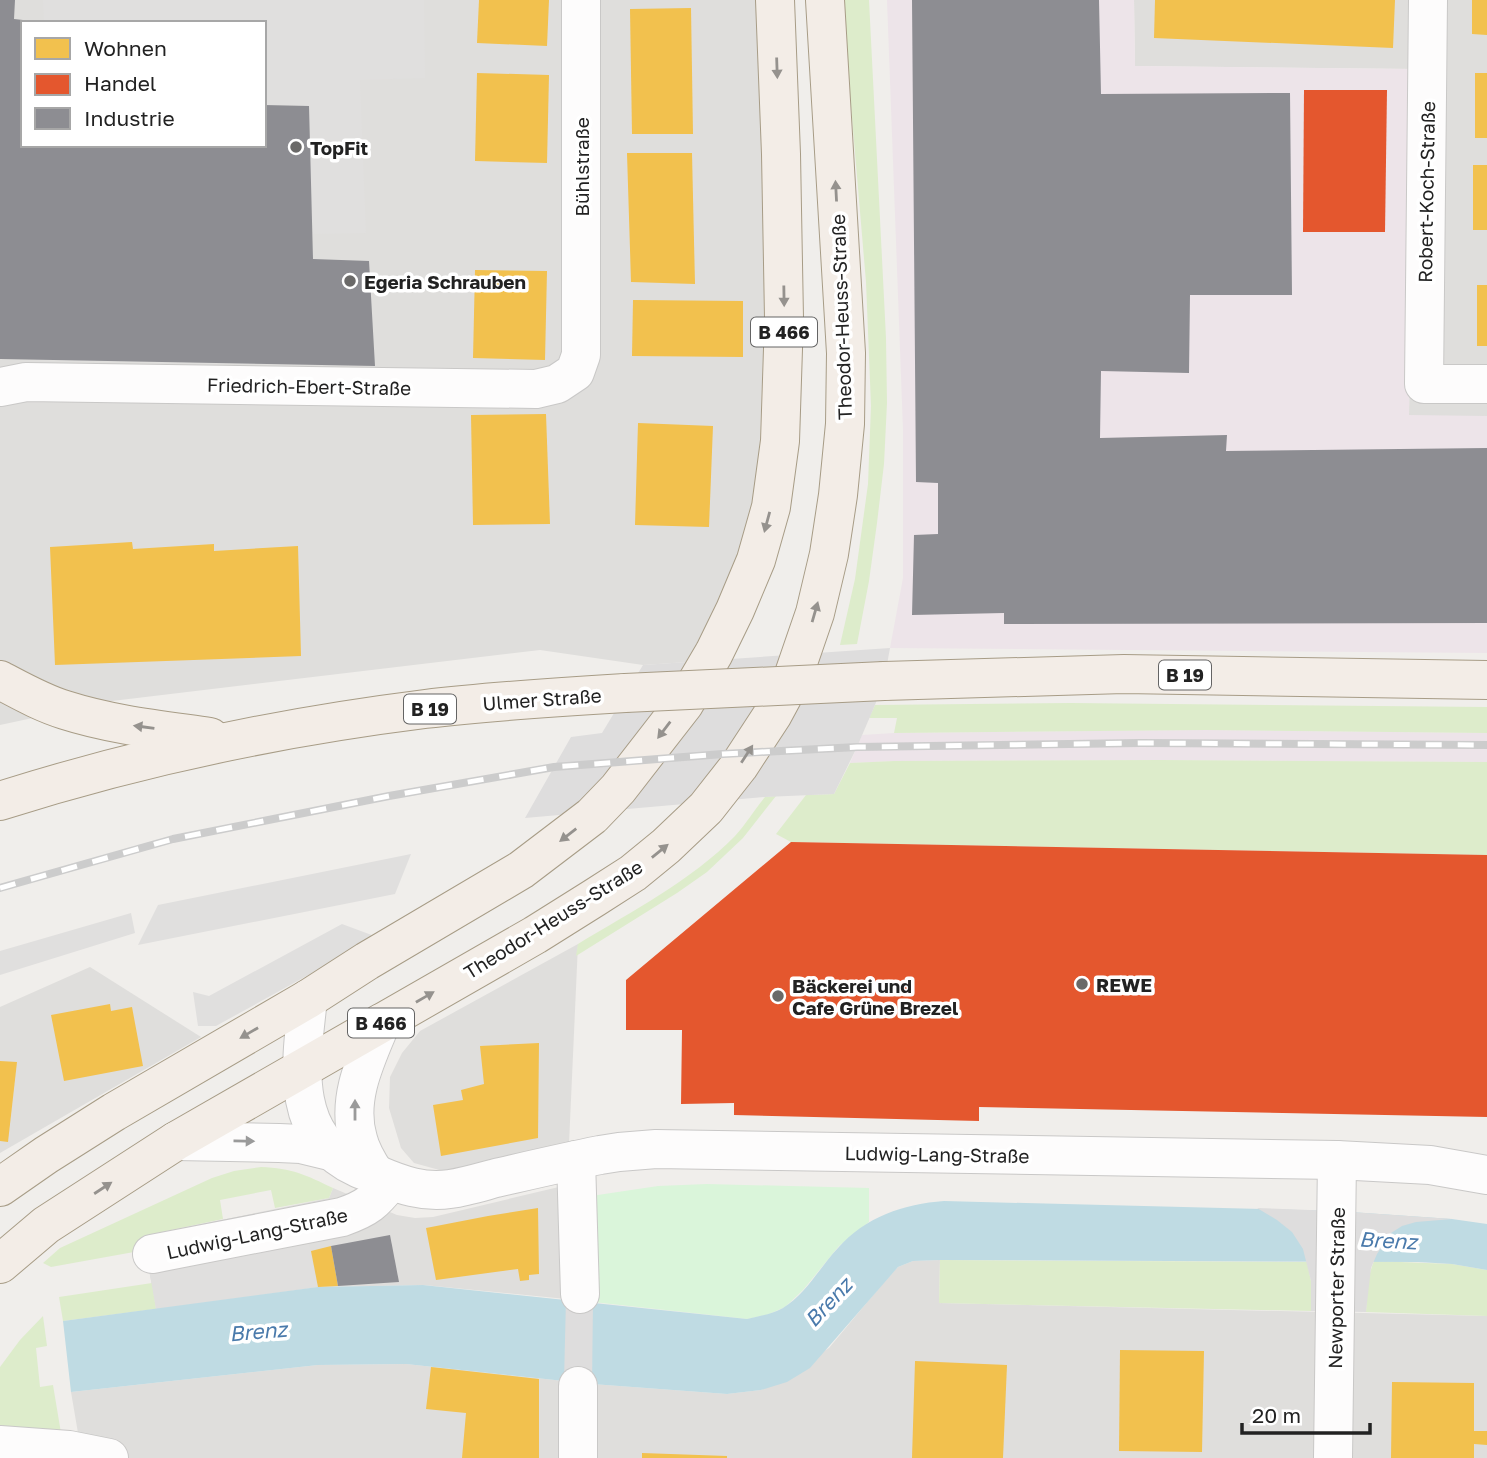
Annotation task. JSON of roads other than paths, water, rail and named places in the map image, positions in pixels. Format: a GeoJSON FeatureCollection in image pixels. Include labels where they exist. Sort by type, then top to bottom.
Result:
{"type":"FeatureCollection","features":[{"type":"Feature","properties":{"kind":"main road","name":"B 466"},"geometry":{"type":"LineString","coordinates":[[0,1186],[114,1112],[521,870],[592,816],[618,789],[684,704],[714,653],[756,560],[771,507],[780,441],[784,318],[775,0]]}},
{"type":"Feature","properties":{"kind":"main road","name":"Theodor-Heuss-Straße"},"geometry":{"type":"LineString","coordinates":[[0,1264],[46,1225],[176,1141],[535,935],[633,873],[706,808],[740,766],[774,714],[793,677],[815,613],[829,554],[845,424],[846,353],[825,0]]}},
{"type":"Feature","properties":{"kind":"main road","name":"Ulmer Straße"},"geometry":{"type":"LineString","coordinates":[[0,801],[154,758],[236,741],[349,720],[500,701],[884,681],[1124,674],[1487,680]]}},
{"type":"Feature","properties":{"kind":"main road"},"geometry":{"type":"LineString","coordinates":[[0,680],[64,710],[116,723],[236,741]]}},
{"type":"Feature","properties":{"kind":"street","name":"Bühlstraße"},"geometry":{"type":"LineString","coordinates":[[581,0],[581,333]]}},
{"type":"Feature","properties":{"kind":"street","name":"Robert-Koch-Straße"},"geometry":{"type":"LineString","coordinates":[[1428,0],[1424,384],[1487,384]]}},
{"type":"Feature","properties":{"kind":"street","name":"Friedrich-Ebert-Straße"},"geometry":{"type":"LineString","coordinates":[[0,387],[26,382],[536,389],[556,384],[575,372],[581,355],[581,333]]}},
{"type":"Feature","properties":{"kind":"street","name":"Ludwig-Lang-Straße"},"geometry":{"type":"LineString","coordinates":[[308,999],[301,1069],[303,1094],[310,1119],[334,1152],[358,1168],[420,1189],[450,1189],[619,1152],[674,1149],[1337,1160],[1430,1166],[1487,1175]]}},
{"type":"Feature","properties":{"kind":"street"},"geometry":{"type":"LineString","coordinates":[[381,1023],[364,1063],[355,1097],[354,1118],[357,1138],[365,1157],[383,1177]]}},
{"type":"Feature","properties":{"kind":"street","name":"Ludwig-Lang-Straße"},"geometry":{"type":"LineString","coordinates":[[176,1141],[301,1144],[334,1152]]}},
{"type":"Feature","properties":{"kind":"street"},"geometry":{"type":"LineString","coordinates":[[576,1160],[580,1294]]}},
{"type":"Feature","properties":{"kind":"street","name":"Newporter Straße"},"geometry":{"type":"LineString","coordinates":[[1333,1458],[1337,1160]]}},
{"type":"Feature","properties":{"kind":"street","name":"Ludwig-Lang-Straße"},"geometry":{"type":"LineString","coordinates":[[152,1254],[342,1217],[369,1206],[383,1177]]}},
{"type":"Feature","properties":{"kind":"street"},"geometry":{"type":"LineString","coordinates":[[578,1386],[578,1458]]}},
{"type":"Feature","properties":{"kind":"street"},"geometry":{"type":"LineString","coordinates":[[0,1445],[68,1450],[109,1458]]}},
{"type":"Feature","properties":{"kind":"water","name":"Brenz"},"geometry":{"type":"Polygon","coordinates":[[[944,1201],[1336,1211],[1452,1219],[1487,1224],[1487,1270],[1418,1262],[913,1261],[898,1267],[810,1368],[787,1382],[761,1390],[727,1394],[592,1384],[406,1364],[318,1365],[71,1392],[63,1321],[318,1287],[423,1285],[747,1319],[775,1312],[791,1302],[849,1237],[873,1220],[914,1205],[944,1201]]]}},
{"type":"Feature","properties":{"kind":"railway"},"geometry":{"type":"LineString","coordinates":[[0,888],[173,839],[389,796],[554,767],[857,747],[1141,743],[1487,745]]}},
{"type":"Feature","properties":{"kind":"place","name":"TopFit"},"geometry":{"type":"Point","coordinates":[296,147]}},
{"type":"Feature","properties":{"kind":"place","name":"Egeria Schrauben"},"geometry":{"type":"Point","coordinates":[350,281]}},
{"type":"Feature","properties":{"kind":"place","name":"REWE"},"geometry":{"type":"Point","coordinates":[1082,984]}},
{"type":"Feature","properties":{"kind":"place","name":"Bäckerei und Cafe Grüne Brezel"},"geometry":{"type":"Point","coordinates":[778,996]}}]}
